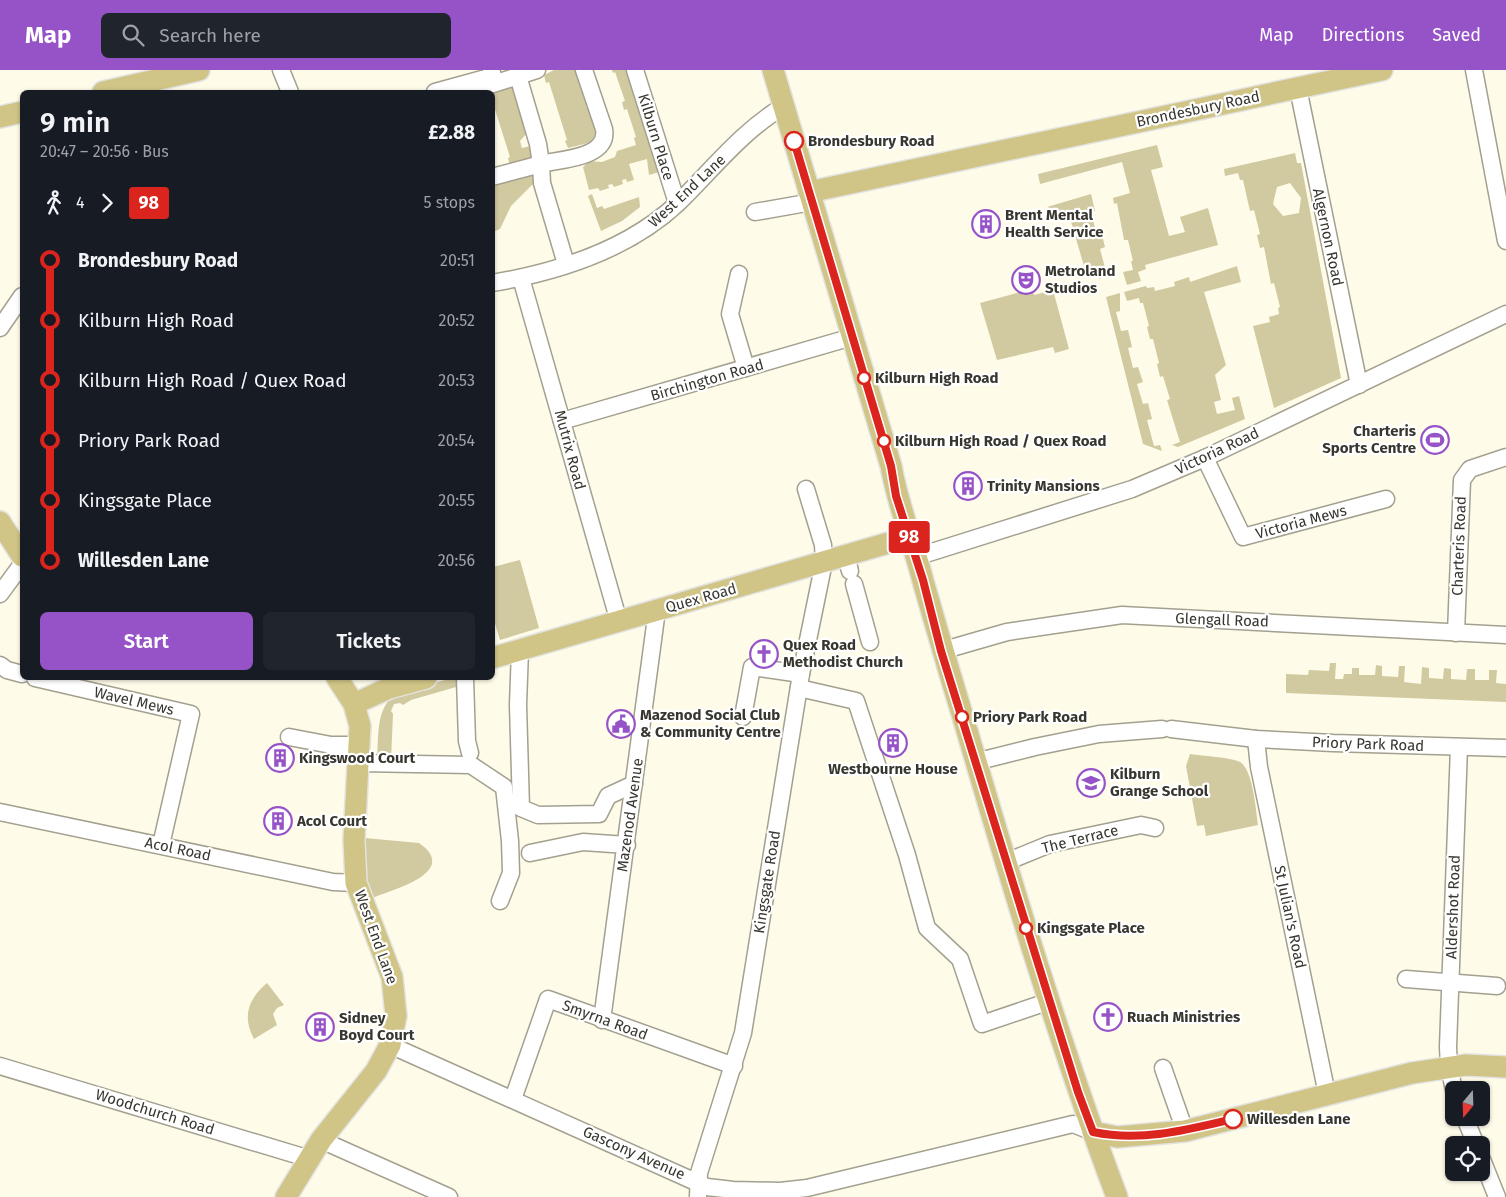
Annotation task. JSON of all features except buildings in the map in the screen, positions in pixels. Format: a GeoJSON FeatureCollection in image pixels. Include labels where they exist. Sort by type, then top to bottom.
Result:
{"type":"FeatureCollection","features":[{"type":"Feature","properties":{"kind":"main road"},"geometry":{"type":"LineString","coordinates":[[122,90],[159,86],[198,70]]}},
{"type":"Feature","properties":{"kind":"main road"},"geometry":{"type":"LineString","coordinates":[[773,70],[891,466],[896,496],[916,557],[941,651],[1078,1092],[1117,1197]]}},
{"type":"Feature","properties":{"kind":"main road","name":"Brondesbury Road"},"geometry":{"type":"LineString","coordinates":[[811,197],[1198,107],[1382,70]]}},
{"type":"Feature","properties":{"kind":"main road"},"geometry":{"type":"LineString","coordinates":[[0,117],[20,112]]}},
{"type":"Feature","properties":{"kind":"main road"},"geometry":{"type":"LineString","coordinates":[[0,522],[20,553]]}},
{"type":"Feature","properties":{"kind":"main road","name":"Quex Road"},"geometry":{"type":"LineString","coordinates":[[495,657],[824,562],[850,571],[909,537]]}},
{"type":"Feature","properties":{"kind":"main road","name":"West End Lane"},"geometry":{"type":"LineString","coordinates":[[286,1197],[321,1140],[371,1079],[390,1045],[396,1016],[395,988],[389,966],[356,883],[354,840],[360,726],[354,704],[339,680]]}},
{"type":"Feature","properties":{"kind":"main road"},"geometry":{"type":"LineString","coordinates":[[354,704],[389,688],[419,680]]}},
{"type":"Feature","properties":{"kind":"main road"},"geometry":{"type":"LineString","coordinates":[[1093,1132],[1117,1137],[1185,1131],[1412,1073],[1449,1067],[1506,1068]]}},
{"type":"Feature","properties":{"kind":"street"},"geometry":{"type":"LineString","coordinates":[[281,70],[289,90]]}},
{"type":"Feature","properties":{"kind":"street"},"geometry":{"type":"LineString","coordinates":[[474,90],[537,70]]}},
{"type":"Feature","properties":{"kind":"street"},"geometry":{"type":"LineString","coordinates":[[495,176],[598,150],[606,137],[584,70]]}},
{"type":"Feature","properties":{"kind":"street","name":"Kilburn Place"},"geometry":{"type":"LineString","coordinates":[[635,70],[677,204]]}},
{"type":"Feature","properties":{"kind":"street"},"geometry":{"type":"LineString","coordinates":[[1474,70],[1506,241]]}},
{"type":"Feature","properties":{"kind":"street"},"geometry":{"type":"LineString","coordinates":[[441,90],[492,73]]}},
{"type":"Feature","properties":{"kind":"street"},"geometry":{"type":"LineString","coordinates":[[518,76],[538,144],[542,183],[566,264]]}},
{"type":"Feature","properties":{"kind":"street","name":"Algernon Road"},"geometry":{"type":"LineString","coordinates":[[1298,88],[1359,385]]}},
{"type":"Feature","properties":{"kind":"street","name":"West End Lane"},"geometry":{"type":"LineString","coordinates":[[495,282],[521,278],[601,252],[644,231],[677,204],[765,117],[784,106]]}},
{"type":"Feature","properties":{"kind":"street"},"geometry":{"type":"LineString","coordinates":[[755,212],[811,197]]}},
{"type":"Feature","properties":{"kind":"street"},"geometry":{"type":"LineString","coordinates":[[739,274],[730,314],[746,368]]}},
{"type":"Feature","properties":{"kind":"street","name":"Mutrix Road"},"geometry":{"type":"LineString","coordinates":[[521,278],[619,622]]}},
{"type":"Feature","properties":{"kind":"street"},"geometry":{"type":"LineString","coordinates":[[0,328],[20,299]]}},
{"type":"Feature","properties":{"kind":"street","name":"Victoria Road"},"geometry":{"type":"LineString","coordinates":[[916,557],[1132,489],[1205,458],[1506,314]]}},
{"type":"Feature","properties":{"kind":"street","name":"Birchington Road"},"geometry":{"type":"LineString","coordinates":[[562,421],[852,337]]}},
{"type":"Feature","properties":{"kind":"street","name":"Charteris Road"},"geometry":{"type":"LineString","coordinates":[[1456,633],[1462,480],[1470,469],[1506,456]]}},
{"type":"Feature","properties":{"kind":"street","name":"Victoria Mews"},"geometry":{"type":"LineString","coordinates":[[1205,458],[1243,537],[1386,499]]}},
{"type":"Feature","properties":{"kind":"street","name":"Kingsgate Road"},"geometry":{"type":"LineString","coordinates":[[697,1189],[734,1066],[753,983],[758,929],[800,681],[824,562],[823,544],[806,489]]}},
{"type":"Feature","properties":{"kind":"street"},"geometry":{"type":"LineString","coordinates":[[0,594],[20,567]]}},
{"type":"Feature","properties":{"kind":"street"},"geometry":{"type":"LineString","coordinates":[[850,571],[870,642]]}},
{"type":"Feature","properties":{"kind":"street","name":"Mazenod Avenue"},"geometry":{"type":"LineString","coordinates":[[602,1020],[657,610]]}},
{"type":"Feature","properties":{"kind":"street","name":"Glengall Road"},"geometry":{"type":"LineString","coordinates":[[941,651],[1006,632],[1122,615],[1506,635]]}},
{"type":"Feature","properties":{"kind":"street"},"geometry":{"type":"LineString","coordinates":[[520,650],[518,705],[521,808],[538,815],[599,814],[608,796],[634,784]]}},
{"type":"Feature","properties":{"kind":"street"},"geometry":{"type":"LineString","coordinates":[[0,665],[7,670],[20,673]]}},
{"type":"Feature","properties":{"kind":"street"},"geometry":{"type":"LineString","coordinates":[[743,717],[752,667],[800,681],[856,701],[907,855],[927,928],[960,959],[982,1024],[1050,1001]]}},
{"type":"Feature","properties":{"kind":"street","name":"Wavel Mews"},"geometry":{"type":"LineString","coordinates":[[44,680],[191,714],[161,845]]}},
{"type":"Feature","properties":{"kind":"street"},"geometry":{"type":"LineString","coordinates":[[465,680],[467,741],[470,754]]}},
{"type":"Feature","properties":{"kind":"street","name":"Priory Park Road"},"geometry":{"type":"LineString","coordinates":[[975,762],[1034,747],[1098,734],[1167,729],[1256,738],[1459,748],[1506,748]]}},
{"type":"Feature","properties":{"kind":"street"},"geometry":{"type":"LineString","coordinates":[[289,737],[331,745],[360,754],[471,765],[504,787],[510,841],[511,873],[500,901]]}},
{"type":"Feature","properties":{"kind":"street","name":"St Julian's Road"},"geometry":{"type":"LineString","coordinates":[[1256,738],[1259,768],[1327,1094]]}},
{"type":"Feature","properties":{"kind":"street","name":"Aldershot Road"},"geometry":{"type":"LineString","coordinates":[[1452,1081],[1449,1067],[1459,748]]}},
{"type":"Feature","properties":{"kind":"street","name":"Acol Road"},"geometry":{"type":"LineString","coordinates":[[0,812],[333,882],[356,883]]}},
{"type":"Feature","properties":{"kind":"street","name":"The Terrace"},"geometry":{"type":"LineString","coordinates":[[1006,862],[1050,844],[1142,825],[1155,828]]}},
{"type":"Feature","properties":{"kind":"street"},"geometry":{"type":"LineString","coordinates":[[530,853],[582,842],[626,845]]}},
{"type":"Feature","properties":{"kind":"street"},"geometry":{"type":"LineString","coordinates":[[1406,979],[1497,986]]}},
{"type":"Feature","properties":{"kind":"street","name":"Smyrna Road"},"geometry":{"type":"LineString","coordinates":[[513,1098],[548,999],[734,1066]]}},
{"type":"Feature","properties":{"kind":"street","name":"Gascony Avenue"},"geometry":{"type":"LineString","coordinates":[[390,1045],[513,1098],[697,1189],[707,1187],[724,1190],[780,1191],[807,1188],[868,1175],[1073,1124],[1093,1132]]}},
{"type":"Feature","properties":{"kind":"street","name":"Woodchurch Road"},"geometry":{"type":"LineString","coordinates":[[0,1066],[310,1159]]}},
{"type":"Feature","properties":{"kind":"street"},"geometry":{"type":"LineString","coordinates":[[1163,1068],[1185,1131]]}},
{"type":"Feature","properties":{"kind":"street"},"geometry":{"type":"LineString","coordinates":[[321,1140],[449,1197]]}},
{"type":"Feature","properties":{"kind":"street"},"geometry":{"type":"LineString","coordinates":[[1490,1180],[1497,1197]]}},
{"type":"Feature","properties":{"kind":"shaded area"},"geometry":{"type":"Polygon","coordinates":[[[554,70],[577,70],[584,80],[579,83],[587,108],[593,110],[599,133],[592,142],[568,148],[549,82],[546,83],[544,75],[554,70]]]}},
{"type":"Feature","properties":{"kind":"shaded area"},"geometry":{"type":"Polygon","coordinates":[[[612,70],[627,70],[666,166],[662,171],[649,175],[647,159],[629,164],[634,180],[627,182],[626,179],[622,180],[623,184],[614,187],[612,184],[608,185],[609,188],[600,191],[598,188],[589,190],[583,167],[589,161],[602,162],[615,157],[617,151],[636,145],[634,138],[636,137],[627,109],[624,110],[622,102],[625,101],[615,72],[613,73],[612,70]]]}},
{"type":"Feature","properties":{"kind":"shaded area"},"geometry":{"type":"Polygon","coordinates":[[[516,82],[517,98],[526,134],[520,141],[522,148],[531,146],[534,157],[510,166],[508,158],[510,157],[495,109],[495,91],[516,82]]]}},
{"type":"Feature","properties":{"kind":"shaded area"},"geometry":{"type":"Polygon","coordinates":[[[1157,145],[1163,167],[1151,170],[1169,236],[1185,232],[1180,217],[1208,208],[1218,245],[1145,265],[1146,269],[1138,272],[1141,281],[1127,285],[1123,272],[1133,270],[1131,261],[1133,261],[1128,240],[1124,240],[1117,203],[1114,204],[1113,198],[1130,193],[1122,162],[1040,184],[1038,174],[1157,145]]]}},
{"type":"Feature","properties":{"kind":"shaded area"},"geometry":{"type":"Polygon","coordinates":[[[1295,153],[1297,163],[1301,163],[1341,378],[1274,408],[1253,326],[1270,322],[1269,317],[1279,314],[1278,308],[1280,307],[1274,283],[1271,284],[1264,247],[1260,248],[1257,235],[1260,234],[1254,210],[1250,211],[1243,180],[1240,180],[1238,173],[1225,176],[1224,169],[1295,153]],[[1290,183],[1277,187],[1273,204],[1283,216],[1299,213],[1301,198],[1290,183]]]}},
{"type":"Feature","properties":{"kind":"shaded area"},"geometry":{"type":"Polygon","coordinates":[[[530,173],[536,181],[511,206],[500,229],[495,231],[495,179],[530,173]]]}},
{"type":"Feature","properties":{"kind":"shaded area"},"geometry":{"type":"Polygon","coordinates":[[[592,194],[597,208],[602,206],[604,209],[639,197],[640,207],[622,221],[601,231],[588,196],[592,194]]]}},
{"type":"Feature","properties":{"kind":"shaded area"},"geometry":{"type":"Polygon","coordinates":[[[1091,194],[1095,211],[1091,212],[1096,232],[1101,231],[1105,247],[1100,249],[1105,268],[1110,267],[1113,275],[1099,279],[1097,270],[1086,273],[1070,218],[1047,207],[1091,194]]]}},
{"type":"Feature","properties":{"kind":"shaded area"},"geometry":{"type":"Polygon","coordinates":[[[1237,266],[1241,282],[1204,292],[1226,365],[1215,375],[1221,400],[1214,402],[1217,414],[1235,410],[1232,398],[1239,396],[1245,419],[1178,447],[1172,445],[1180,442],[1167,400],[1170,399],[1163,376],[1160,377],[1157,364],[1159,363],[1153,339],[1150,339],[1143,303],[1140,303],[1139,298],[1127,301],[1124,292],[1146,286],[1147,288],[1154,287],[1155,291],[1175,286],[1174,282],[1189,277],[1190,282],[1237,266]]]}},
{"type":"Feature","properties":{"kind":"shaded area"},"geometry":{"type":"Polygon","coordinates":[[[1032,289],[1034,295],[1053,290],[1069,349],[1055,353],[1053,347],[997,360],[980,303],[1032,289]]]}},
{"type":"Feature","properties":{"kind":"shaded area"},"geometry":{"type":"Polygon","coordinates":[[[1120,293],[1120,311],[1116,312],[1121,331],[1128,330],[1132,347],[1128,348],[1133,368],[1138,367],[1143,382],[1137,384],[1143,404],[1148,403],[1152,419],[1147,420],[1154,446],[1160,445],[1162,451],[1143,444],[1106,297],[1120,293]]]}},
{"type":"Feature","properties":{"kind":"shaded area"},"geometry":{"type":"Polygon","coordinates":[[[520,560],[539,628],[500,640],[495,624],[495,566],[520,560]]]}},
{"type":"Feature","properties":{"kind":"shaded area"},"geometry":{"type":"Polygon","coordinates":[[[1330,663],[1336,663],[1335,679],[1343,679],[1344,674],[1352,674],[1352,668],[1359,668],[1359,675],[1375,675],[1376,665],[1382,666],[1382,676],[1398,677],[1399,666],[1405,666],[1404,682],[1421,684],[1422,667],[1429,668],[1429,678],[1443,679],[1444,668],[1451,669],[1451,679],[1466,680],[1467,669],[1475,669],[1475,680],[1489,680],[1489,670],[1497,670],[1496,683],[1506,684],[1506,702],[1286,693],[1286,674],[1308,675],[1309,670],[1329,671],[1330,663]]]}},
{"type":"Feature","properties":{"kind":"shaded area"},"geometry":{"type":"Polygon","coordinates":[[[445,680],[470,680],[463,682],[463,685],[411,700],[403,705],[400,703],[394,704],[391,711],[393,714],[391,760],[377,760],[381,715],[389,700],[396,694],[445,680]]]}},
{"type":"Feature","properties":{"kind":"shaded area"},"geometry":{"type":"Polygon","coordinates":[[[1190,754],[1229,759],[1240,762],[1244,766],[1251,782],[1258,825],[1206,836],[1204,825],[1197,826],[1186,766],[1190,754]]]}},
{"type":"Feature","properties":{"kind":"shaded area"},"geometry":{"type":"Polygon","coordinates":[[[365,838],[419,843],[430,853],[432,863],[428,871],[407,885],[372,898],[365,880],[365,838]]]}},
{"type":"Feature","properties":{"kind":"shaded area"},"geometry":{"type":"Polygon","coordinates":[[[267,983],[284,1005],[277,1008],[273,1014],[277,1025],[254,1039],[248,1023],[249,1009],[255,995],[267,983]]]}},
{"type":"Feature","properties":{"kind":"bus line","name":"98"},"geometry":{"type":"LineString","coordinates":[[794,141],[891,466],[896,496],[923,580],[941,651],[1026,928],[1078,1092],[1093,1132],[1117,1137],[1135,1136],[1185,1131],[1233,1119]]}},
{"type":"Feature","properties":{"kind":"place","name":"Brondesbury Road"},"geometry":{"type":"Point","coordinates":[794,141]}},
{"type":"Feature","properties":{"kind":"place","name":"Brent Mental Health Service"},"geometry":{"type":"Point","coordinates":[986,224]}},
{"type":"Feature","properties":{"kind":"place","name":"Metroland Studios"},"geometry":{"type":"Point","coordinates":[1026,280]}},
{"type":"Feature","properties":{"kind":"place","name":"Kilburn High Road"},"geometry":{"type":"Point","coordinates":[864,378]}},
{"type":"Feature","properties":{"kind":"place","name":"Charteris Sports Centre"},"geometry":{"type":"Point","coordinates":[1435,440]}},
{"type":"Feature","properties":{"kind":"place","name":"Kilburn High Road / Quex Road"},"geometry":{"type":"Point","coordinates":[884,441]}},
{"type":"Feature","properties":{"kind":"place","name":"Trinity Mansions"},"geometry":{"type":"Point","coordinates":[968,486]}},
{"type":"Feature","properties":{"kind":"place","name":"Quex Road Methodist Church"},"geometry":{"type":"Point","coordinates":[764,654]}},
{"type":"Feature","properties":{"kind":"place","name":"Priory Park Road"},"geometry":{"type":"Point","coordinates":[962,717]}},
{"type":"Feature","properties":{"kind":"place","name":"Mazenod Social Club & Community Centre"},"geometry":{"type":"Point","coordinates":[621,724]}},
{"type":"Feature","properties":{"kind":"place","name":"Westbourne House"},"geometry":{"type":"Point","coordinates":[893,743]}},
{"type":"Feature","properties":{"kind":"place","name":"Kingswood Court"},"geometry":{"type":"Point","coordinates":[280,758]}},
{"type":"Feature","properties":{"kind":"place","name":"Kilburn Grange School"},"geometry":{"type":"Point","coordinates":[1091,783]}},
{"type":"Feature","properties":{"kind":"place","name":"Acol Court"},"geometry":{"type":"Point","coordinates":[278,821]}},
{"type":"Feature","properties":{"kind":"place","name":"Kingsgate Place"},"geometry":{"type":"Point","coordinates":[1026,928]}},
{"type":"Feature","properties":{"kind":"place","name":"Ruach Ministries"},"geometry":{"type":"Point","coordinates":[1108,1017]}},
{"type":"Feature","properties":{"kind":"place","name":"Sidney Boyd Court"},"geometry":{"type":"Point","coordinates":[320,1027]}},
{"type":"Feature","properties":{"kind":"place","name":"Willesden Lane"},"geometry":{"type":"Point","coordinates":[1233,1119]}}]}
